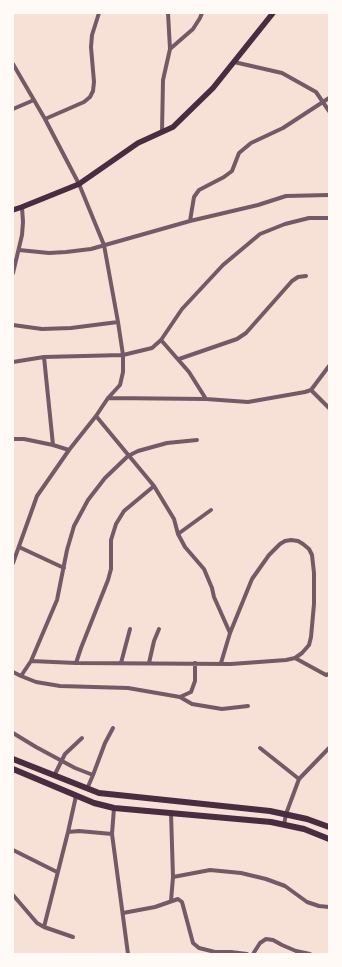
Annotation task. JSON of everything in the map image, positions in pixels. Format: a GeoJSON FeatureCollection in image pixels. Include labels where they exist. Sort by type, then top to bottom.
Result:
{"type":"FeatureCollection","features":[{"type":"Feature","properties":{"kind":"main road"},"geometry":{"type":"LineString","coordinates":[[13,210],[79,184],[138,143],[173,127],[213,88],[274,13]]}},
{"type":"Feature","properties":{"kind":"main road"},"geometry":{"type":"LineString","coordinates":[[13,760],[99,793],[286,814],[307,819],[329,827]]}},
{"type":"Feature","properties":{"kind":"main road"},"geometry":{"type":"LineString","coordinates":[[13,769],[94,803],[114,808],[271,822],[304,829],[329,839]]}},
{"type":"Feature","properties":{"kind":"street"},"geometry":{"type":"LineString","coordinates":[[45,119],[84,102],[90,97],[93,91],[94,82],[92,35],[99,13]]}},
{"type":"Feature","properties":{"kind":"street"},"geometry":{"type":"LineString","coordinates":[[162,132],[162,80],[170,49],[168,13]]}},
{"type":"Feature","properties":{"kind":"street"},"geometry":{"type":"LineString","coordinates":[[170,49],[193,29],[202,13]]}},
{"type":"Feature","properties":{"kind":"street"},"geometry":{"type":"LineString","coordinates":[[234,62],[282,73],[316,92],[329,111]]}},
{"type":"Feature","properties":{"kind":"street"},"geometry":{"type":"LineString","coordinates":[[13,64],[45,119],[79,184],[104,245],[123,355],[123,372],[120,385],[108,398],[96,416],[69,450],[37,496],[13,563]]}},
{"type":"Feature","properties":{"kind":"street"},"geometry":{"type":"LineString","coordinates":[[190,221],[194,197],[199,190],[224,177],[232,171],[239,153],[251,143],[283,128],[329,98]]}},
{"type":"Feature","properties":{"kind":"street"},"geometry":{"type":"LineString","coordinates":[[13,109],[34,100]]}},
{"type":"Feature","properties":{"kind":"street"},"geometry":{"type":"LineString","coordinates":[[19,250],[49,253],[91,249],[190,221],[258,205],[286,196],[329,195]]}},
{"type":"Feature","properties":{"kind":"street"},"geometry":{"type":"LineString","coordinates":[[13,273],[22,235],[22,207]]}},
{"type":"Feature","properties":{"kind":"street"},"geometry":{"type":"LineString","coordinates":[[13,362],[44,357],[123,355],[152,348],[161,340],[182,309],[223,265],[260,234],[285,224],[303,219],[329,218]]}},
{"type":"Feature","properties":{"kind":"street"},"geometry":{"type":"LineString","coordinates":[[179,359],[238,339],[246,333],[292,281],[298,277],[306,276]]}},
{"type":"Feature","properties":{"kind":"street"},"geometry":{"type":"LineString","coordinates":[[13,325],[42,329],[71,328],[118,322]]}},
{"type":"Feature","properties":{"kind":"street"},"geometry":{"type":"LineString","coordinates":[[161,340],[179,359],[206,398]]}},
{"type":"Feature","properties":{"kind":"street"},"geometry":{"type":"LineString","coordinates":[[44,357],[53,445]]}},
{"type":"Feature","properties":{"kind":"street"},"geometry":{"type":"LineString","coordinates":[[108,398],[206,398],[248,402],[311,390],[329,366]]}},
{"type":"Feature","properties":{"kind":"street"},"geometry":{"type":"LineString","coordinates":[[311,390],[329,408]]}},
{"type":"Feature","properties":{"kind":"street"},"geometry":{"type":"LineString","coordinates":[[96,416],[154,486],[174,519],[178,534],[185,548],[204,569],[230,633]]}},
{"type":"Feature","properties":{"kind":"street"},"geometry":{"type":"LineString","coordinates":[[13,438],[53,445],[69,450]]}},
{"type":"Feature","properties":{"kind":"street"},"geometry":{"type":"LineString","coordinates":[[21,676],[31,661],[57,600],[74,526],[88,500],[105,478],[128,456],[167,442],[197,440]]}},
{"type":"Feature","properties":{"kind":"street"},"geometry":{"type":"LineString","coordinates":[[76,663],[108,580],[111,569],[111,540],[116,524],[124,511],[154,486]]}},
{"type":"Feature","properties":{"kind":"street"},"geometry":{"type":"LineString","coordinates":[[178,534],[211,510]]}},
{"type":"Feature","properties":{"kind":"street"},"geometry":{"type":"LineString","coordinates":[[31,661],[76,663],[221,663],[286,660],[295,658],[309,645],[314,604],[314,573],[312,555],[308,549],[298,541],[285,541],[269,555],[252,580],[230,633],[221,663]]}},
{"type":"Feature","properties":{"kind":"street"},"geometry":{"type":"LineString","coordinates":[[19,547],[64,568]]}},
{"type":"Feature","properties":{"kind":"street"},"geometry":{"type":"LineString","coordinates":[[121,663],[130,628]]}},
{"type":"Feature","properties":{"kind":"street"},"geometry":{"type":"LineString","coordinates":[[149,663],[154,641],[160,629]]}},
{"type":"Feature","properties":{"kind":"street"},"geometry":{"type":"LineString","coordinates":[[295,658],[326,675],[329,674]]}},
{"type":"Feature","properties":{"kind":"street"},"geometry":{"type":"LineString","coordinates":[[180,697],[190,692],[193,687],[195,682],[195,663]]}},
{"type":"Feature","properties":{"kind":"street"},"geometry":{"type":"LineString","coordinates":[[13,672],[36,682],[60,686],[128,688],[180,697],[192,704],[222,709],[248,706]]}},
{"type":"Feature","properties":{"kind":"street"},"geometry":{"type":"LineString","coordinates":[[87,789],[105,743],[113,728]]}},
{"type":"Feature","properties":{"kind":"street"},"geometry":{"type":"LineString","coordinates":[[13,733],[75,768],[94,774]]}},
{"type":"Feature","properties":{"kind":"street"},"geometry":{"type":"LineString","coordinates":[[54,776],[61,760],[68,750],[82,738]]}},
{"type":"Feature","properties":{"kind":"street"},"geometry":{"type":"LineString","coordinates":[[260,748],[299,779]]}},
{"type":"Feature","properties":{"kind":"street"},"geometry":{"type":"LineString","coordinates":[[284,825],[286,814],[299,779],[329,748]]}},
{"type":"Feature","properties":{"kind":"street"},"geometry":{"type":"LineString","coordinates":[[44,927],[76,796]]}},
{"type":"Feature","properties":{"kind":"street"},"geometry":{"type":"LineString","coordinates":[[114,808],[112,834],[128,954]]}},
{"type":"Feature","properties":{"kind":"street"},"geometry":{"type":"LineString","coordinates":[[171,901],[173,877],[172,813]]}},
{"type":"Feature","properties":{"kind":"street"},"geometry":{"type":"LineString","coordinates":[[68,832],[79,831],[112,834]]}},
{"type":"Feature","properties":{"kind":"street"},"geometry":{"type":"LineString","coordinates":[[13,850],[57,872]]}},
{"type":"Feature","properties":{"kind":"street"},"geometry":{"type":"LineString","coordinates":[[173,877],[210,870],[242,873],[285,886],[307,902],[319,906],[329,907]]}},
{"type":"Feature","properties":{"kind":"street"},"geometry":{"type":"LineString","coordinates":[[13,895],[37,923],[73,937]]}},
{"type":"Feature","properties":{"kind":"street"},"geometry":{"type":"LineString","coordinates":[[123,913],[155,907],[178,899],[182,902],[193,943],[199,948],[214,952],[246,954]]}},
{"type":"Feature","properties":{"kind":"street"},"geometry":{"type":"LineString","coordinates":[[253,954],[260,943],[266,939],[273,940],[296,952],[310,954]]}}]}
